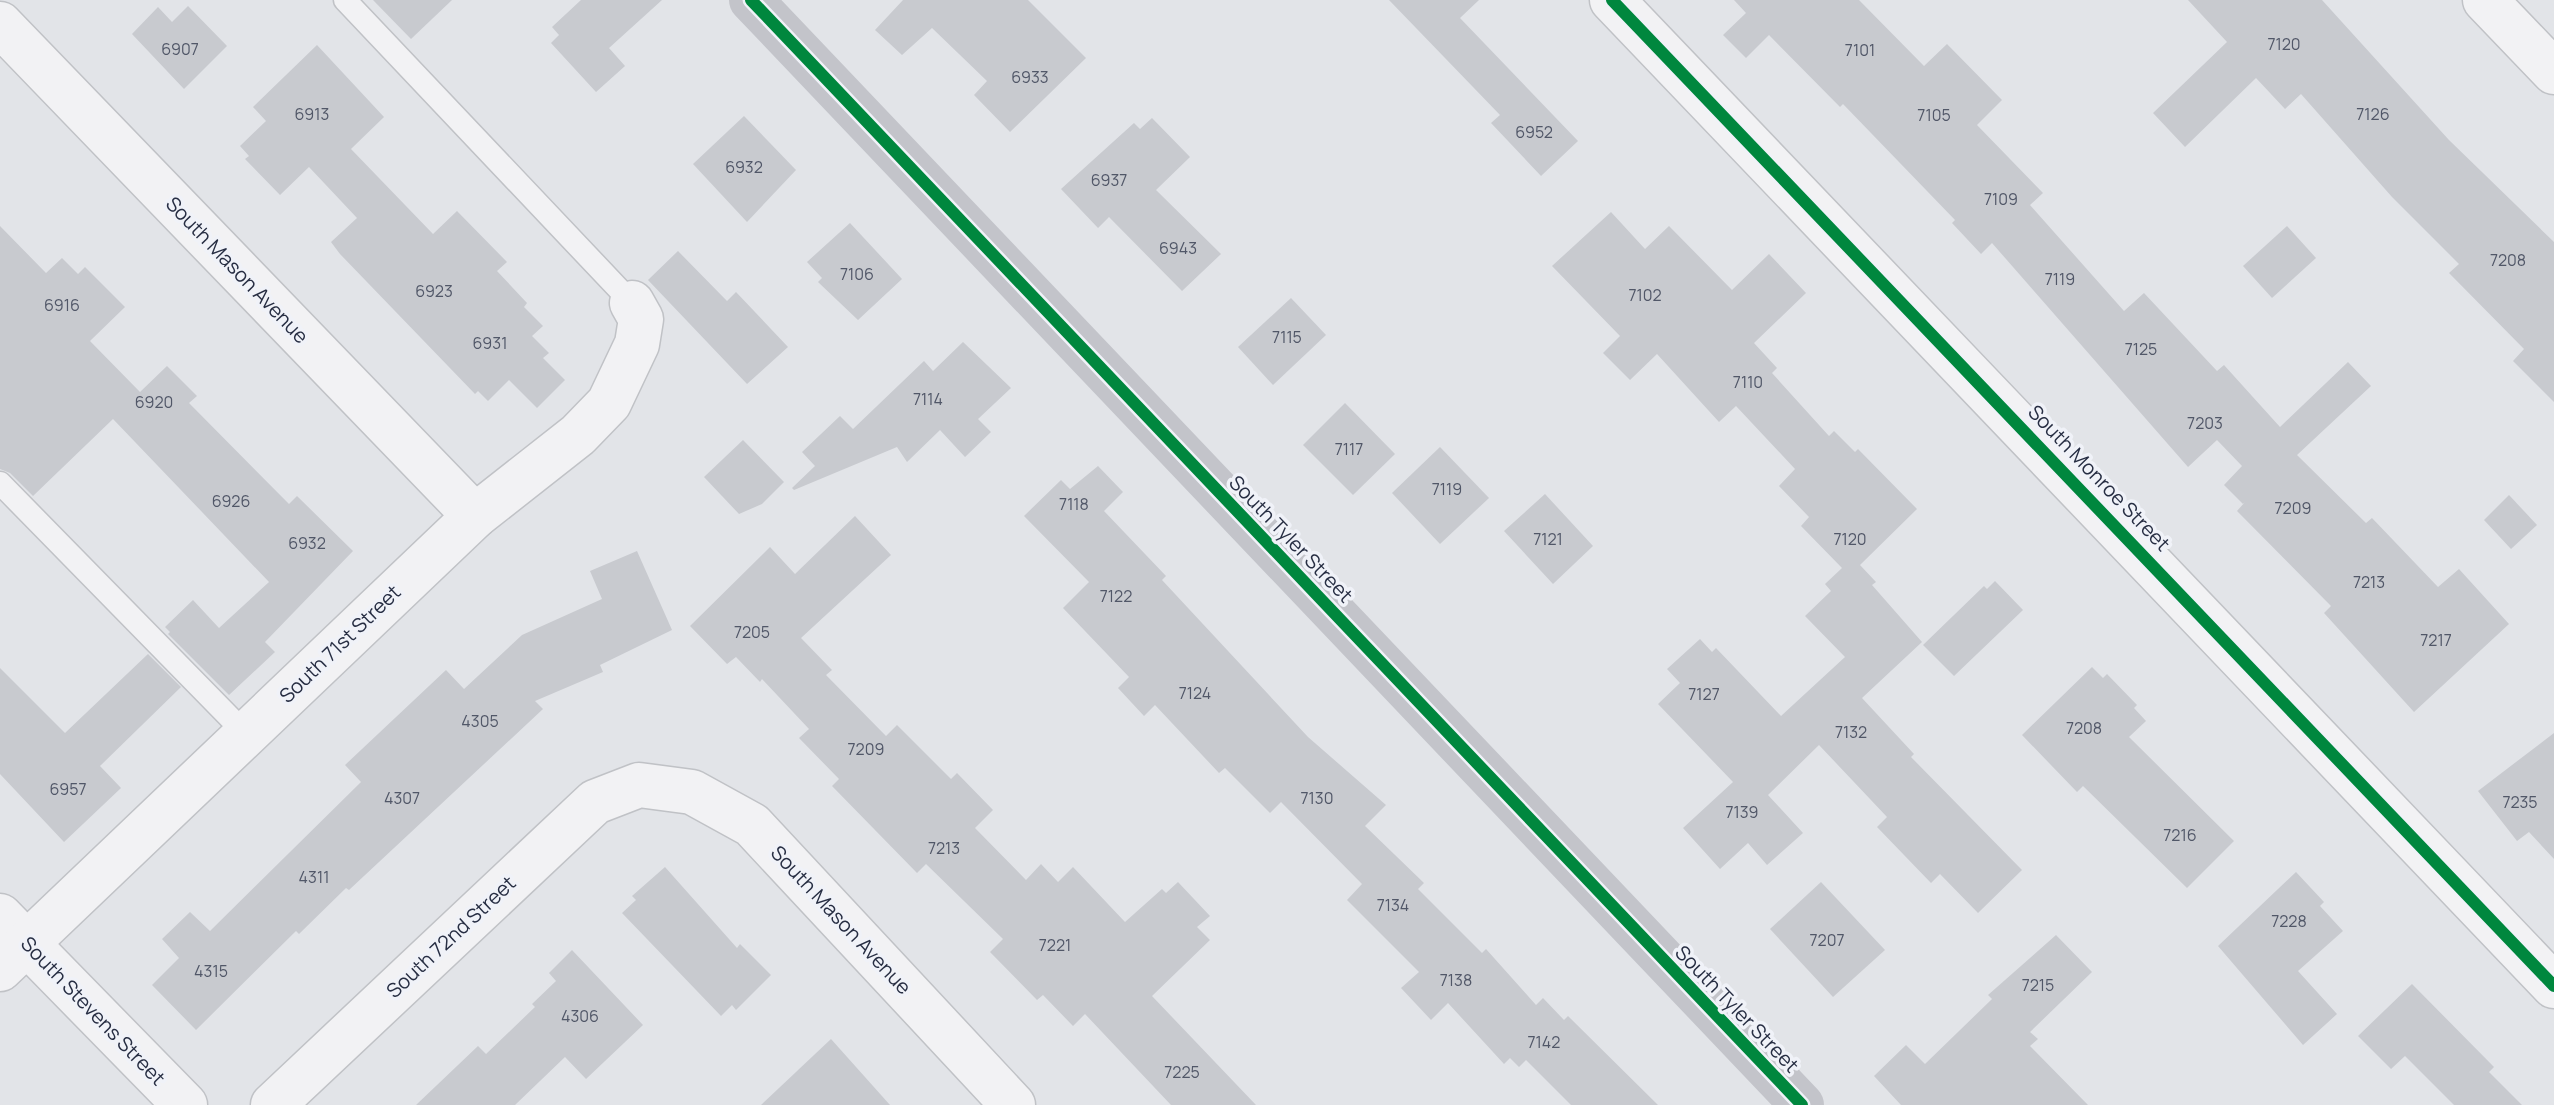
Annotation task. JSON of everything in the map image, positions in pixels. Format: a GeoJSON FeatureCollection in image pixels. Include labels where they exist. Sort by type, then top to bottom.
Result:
{"type":"FeatureCollection","features":[{"type":"Feature","properties":{"kind":"street","name":"South Tyler Street"},"geometry":{"type":"LineString","coordinates":[[751,0],[1802,1105]]}},
{"type":"Feature","properties":{"kind":"street","name":"South Monroe Street"},"geometry":{"type":"LineString","coordinates":[[1612,0],[2554,986]]}},
{"type":"Feature","properties":{"kind":"street"},"geometry":{"type":"LineString","coordinates":[[2485,0],[2554,72]]}},
{"type":"Feature","properties":{"kind":"street","name":"South Mason Avenue"},"geometry":{"type":"LineString","coordinates":[[0,24],[475,516]]}},
{"type":"Feature","properties":{"kind":"street","name":"South 71st Street"},"geometry":{"type":"LineString","coordinates":[[9,943],[246,734],[475,516],[578,435],[609,403],[637,344],[641,319],[632,303]]}},
{"type":"Feature","properties":{"kind":"street","name":"South Mason Avenue"},"geometry":{"type":"LineString","coordinates":[[639,785],[692,792],[714,801],[752,825],[1012,1105]]}},
{"type":"Feature","properties":{"kind":"street","name":"South 72nd Street"},"geometry":{"type":"LineString","coordinates":[[273,1105],[595,802],[639,785]]}},
{"type":"Feature","properties":{"kind":"street","name":"South Stevens Street"},"geometry":{"type":"LineString","coordinates":[[9,943],[185,1105]]}},
{"type":"Feature","properties":{"kind":"lane"},"geometry":{"type":"LineString","coordinates":[[345,0],[632,303]]}},
{"type":"Feature","properties":{"kind":"lane"},"geometry":{"type":"LineString","coordinates":[[0,483],[246,734]]}},
{"type":"Feature","properties":{"kind":"building"},"geometry":{"type":"Polygon","coordinates":[[[373,0],[452,0],[411,39],[373,0]]]}},
{"type":"Feature","properties":{"kind":"building"},"geometry":{"type":"Polygon","coordinates":[[[581,0],[662,0],[609,48],[625,66],[596,92],[551,43],[559,35],[552,27],[581,0]]]}},
{"type":"Feature","properties":{"kind":"building"},"geometry":{"type":"Polygon","coordinates":[[[903,0],[1028,0],[1086,58],[1010,132],[974,95],[987,81],[932,28],[902,55],[875,30],[903,0]]]}},
{"type":"Feature","properties":{"kind":"building"},"geometry":{"type":"Polygon","coordinates":[[[1389,0],[1479,0],[1460,18],[1578,141],[1541,176],[1491,123],[1500,115],[1389,0]]]}},
{"type":"Feature","properties":{"kind":"building"},"geometry":{"type":"Polygon","coordinates":[[[1734,0],[1859,0],[1924,66],[1947,44],[2002,100],[1977,125],[2043,193],[2030,205],[2124,311],[2144,293],[2217,371],[2224,365],[2280,427],[2348,362],[2371,386],[2297,455],[2366,523],[2372,518],[2438,587],[2459,569],[2509,624],[2414,712],[2324,613],[2331,606],[2237,511],[2245,502],[2243,504],[2224,485],[2242,466],[2217,440],[2188,467],[1992,243],[1981,254],[1952,223],[1955,220],[1843,104],[1840,107],[1769,35],[1746,58],[1723,35],[1746,13],[1734,0]]]}},
{"type":"Feature","properties":{"kind":"building"},"geometry":{"type":"Polygon","coordinates":[[[2188,0],[2322,0],[2449,140],[2554,242],[2554,402],[2513,361],[2524,349],[2449,273],[2459,264],[2392,197],[2301,94],[2285,109],[2256,78],[2185,147],[2153,113],[2227,42],[2188,0]]]}},
{"type":"Feature","properties":{"kind":"building"},"geometry":{"type":"Polygon","coordinates":[[[188,6],[227,46],[184,89],[132,34],[158,7],[172,22],[188,6]]]}},
{"type":"Feature","properties":{"kind":"building"},"geometry":{"type":"Polygon","coordinates":[[[317,45],[384,117],[351,149],[433,234],[457,211],[507,262],[497,271],[527,303],[524,307],[543,326],[532,336],[549,353],[543,358],[565,380],[537,408],[509,380],[488,401],[478,391],[475,394],[340,254],[331,242],[357,218],[309,167],[280,195],[245,159],[249,156],[240,146],[266,121],[253,107],[317,45]]]}},
{"type":"Feature","properties":{"kind":"building"},"geometry":{"type":"Polygon","coordinates":[[[744,116],[796,170],[747,222],[693,164],[744,116]]]}},
{"type":"Feature","properties":{"kind":"building"},"geometry":{"type":"Polygon","coordinates":[[[1152,118],[1190,157],[1156,190],[1221,254],[1182,291],[1109,217],[1098,228],[1061,189],[1134,123],[1140,129],[1152,118]]]}},
{"type":"Feature","properties":{"kind":"building"},"geometry":{"type":"Polygon","coordinates":[[[1611,212],[1645,249],[1669,226],[1732,290],[1769,254],[1806,293],[1754,343],[1777,368],[1772,373],[1829,436],[1834,431],[1855,452],[1858,449],[1917,509],[1860,565],[1876,582],[1872,585],[1922,642],[1862,698],[1914,754],[1911,757],[2022,870],[1978,913],[1940,874],[1931,883],[1877,827],[1887,817],[1819,745],[1768,795],[1803,833],[1767,865],[1748,843],[1720,869],[1683,828],[1733,782],[1658,704],[1680,683],[1667,669],[1700,639],[1712,652],[1716,648],[1781,716],[1845,657],[1805,616],[1831,591],[1825,584],[1842,568],[1801,526],[1809,517],[1779,486],[1795,469],[1736,406],[1719,422],[1657,354],[1630,380],[1603,353],[1620,336],[1552,266],[1611,212]]]}},
{"type":"Feature","properties":{"kind":"building"},"geometry":{"type":"Polygon","coordinates":[[[850,223],[902,279],[858,320],[818,282],[822,278],[807,262],[850,223]]]}},
{"type":"Feature","properties":{"kind":"building"},"geometry":{"type":"Polygon","coordinates":[[[0,226],[46,273],[62,258],[78,274],[85,267],[125,307],[90,341],[140,392],[167,366],[197,396],[189,403],[289,504],[297,496],[353,551],[265,642],[275,652],[229,695],[168,634],[170,632],[165,627],[193,600],[219,628],[269,582],[113,419],[33,496],[10,473],[0,469],[0,226]]]}},
{"type":"Feature","properties":{"kind":"building"},"geometry":{"type":"Polygon","coordinates":[[[2287,226],[2316,258],[2272,298],[2243,266],[2287,226]]]}},
{"type":"Feature","properties":{"kind":"building"},"geometry":{"type":"Polygon","coordinates":[[[678,251],[727,301],[736,292],[788,347],[747,384],[648,280],[678,251]]]}},
{"type":"Feature","properties":{"kind":"building"},"geometry":{"type":"Polygon","coordinates":[[[1291,298],[1326,335],[1273,385],[1238,347],[1291,298]]]}},
{"type":"Feature","properties":{"kind":"building"},"geometry":{"type":"Polygon","coordinates":[[[963,342],[1011,388],[978,419],[991,432],[965,457],[940,430],[907,462],[897,447],[794,490],[792,488],[815,466],[802,452],[840,416],[853,429],[924,361],[933,371],[963,342]]]}},
{"type":"Feature","properties":{"kind":"building"},"geometry":{"type":"Polygon","coordinates":[[[1345,403],[1395,454],[1353,495],[1303,445],[1345,403]]]}},
{"type":"Feature","properties":{"kind":"building"},"geometry":{"type":"Polygon","coordinates":[[[743,440],[784,482],[762,504],[739,514],[704,477],[743,440]]]}},
{"type":"Feature","properties":{"kind":"building"},"geometry":{"type":"Polygon","coordinates":[[[1440,447],[1489,498],[1440,544],[1392,493],[1440,447]]]}},
{"type":"Feature","properties":{"kind":"building"},"geometry":{"type":"Polygon","coordinates":[[[1098,466],[1123,492],[1104,511],[1166,576],[1162,580],[1308,737],[1386,805],[1365,826],[1424,883],[1418,889],[1482,953],[1486,949],[1536,1005],[1543,998],[1564,1020],[1568,1016],[1658,1105],[1571,1105],[1526,1060],[1519,1067],[1510,1058],[1504,1064],[1448,1003],[1431,1020],[1401,988],[1419,972],[1347,900],[1362,884],[1281,802],[1270,813],[1225,768],[1219,773],[1155,705],[1144,716],[1118,688],[1129,677],[1063,608],[1089,582],[1024,516],[1061,480],[1070,489],[1098,466]]]}},
{"type":"Feature","properties":{"kind":"building"},"geometry":{"type":"Polygon","coordinates":[[[1545,494],[1593,546],[1553,584],[1504,531],[1545,494]]]}},
{"type":"Feature","properties":{"kind":"building"},"geometry":{"type":"Polygon","coordinates":[[[2509,495],[2537,525],[2511,549],[2484,520],[2509,495]]]}},
{"type":"Feature","properties":{"kind":"building"},"geometry":{"type":"Polygon","coordinates":[[[855,516],[891,555],[801,638],[832,670],[826,675],[886,736],[897,725],[951,779],[957,773],[993,810],[975,828],[1026,880],[1041,864],[1058,882],[1073,867],[1125,922],[1162,889],[1166,893],[1178,882],[1210,916],[1197,927],[1210,940],[1152,996],[1256,1105],[1171,1105],[1085,1014],[1073,1026],[1043,995],[1037,1000],[990,952],[1003,939],[926,864],[917,873],[832,786],[839,779],[799,738],[809,729],[762,679],[760,682],[736,657],[727,664],[690,626],[770,547],[795,574],[855,516]]]}},
{"type":"Feature","properties":{"kind":"building"},"geometry":{"type":"Polygon","coordinates":[[[637,551],[672,630],[600,665],[603,672],[535,701],[543,709],[349,890],[346,888],[299,934],[296,931],[196,1030],[152,985],[179,958],[162,939],[190,912],[210,931],[361,782],[345,765],[446,670],[464,689],[522,635],[602,599],[590,571],[637,551]]]}},
{"type":"Feature","properties":{"kind":"building"},"geometry":{"type":"Polygon","coordinates":[[[1995,581],[2023,610],[1954,676],[1923,645],[1984,586],[1987,589],[1995,581]]]}},
{"type":"Feature","properties":{"kind":"building"},"geometry":{"type":"Polygon","coordinates":[[[148,654],[181,687],[100,766],[121,788],[64,842],[0,774],[0,668],[65,733],[148,654]]]}},
{"type":"Feature","properties":{"kind":"building"},"geometry":{"type":"Polygon","coordinates":[[[2092,667],[2103,678],[2107,674],[2137,705],[2134,708],[2146,721],[2129,737],[2234,841],[2187,888],[2083,786],[2077,792],[2022,735],[2092,667]]]}},
{"type":"Feature","properties":{"kind":"building"},"geometry":{"type":"Polygon","coordinates":[[[2554,733],[2554,859],[2529,832],[2517,841],[2478,791],[2554,733]]]}},
{"type":"Feature","properties":{"kind":"building"},"geometry":{"type":"Polygon","coordinates":[[[665,867],[737,948],[740,944],[771,975],[736,1010],[732,1005],[721,1016],[622,913],[636,900],[632,896],[665,867]]]}},
{"type":"Feature","properties":{"kind":"building"},"geometry":{"type":"Polygon","coordinates":[[[2296,872],[2324,902],[2320,906],[2343,931],[2298,971],[2337,1014],[2303,1045],[2218,946],[2296,872]]]}},
{"type":"Feature","properties":{"kind":"building"},"geometry":{"type":"Polygon","coordinates":[[[1821,882],[1885,950],[1833,997],[1770,929],[1821,882]]]}},
{"type":"Feature","properties":{"kind":"building"},"geometry":{"type":"Polygon","coordinates":[[[2056,935],[2092,972],[2030,1032],[2038,1039],[2030,1046],[2088,1105],[1901,1105],[1874,1076],[1906,1045],[1925,1064],[1992,999],[1988,995],[2056,935]]]}},
{"type":"Feature","properties":{"kind":"building"},"geometry":{"type":"Polygon","coordinates":[[[572,950],[643,1025],[586,1079],[565,1057],[515,1105],[416,1105],[478,1046],[486,1054],[535,1007],[532,1004],[556,981],[549,973],[572,950]]]}},
{"type":"Feature","properties":{"kind":"building"},"geometry":{"type":"Polygon","coordinates":[[[2412,984],[2494,1067],[2489,1072],[2522,1105],[2454,1105],[2405,1056],[2391,1069],[2358,1036],[2412,984]]]}},
{"type":"Feature","properties":{"kind":"building"},"geometry":{"type":"Polygon","coordinates":[[[831,1039],[890,1105],[761,1105],[831,1039]]]}},
{"type":"Feature","properties":{"kind":"cycle path"},"geometry":{"type":"LineString","coordinates":[[751,0],[1802,1105]]}},
{"type":"Feature","properties":{"kind":"cycle path"},"geometry":{"type":"LineString","coordinates":[[1612,0],[2554,986]]}}]}
